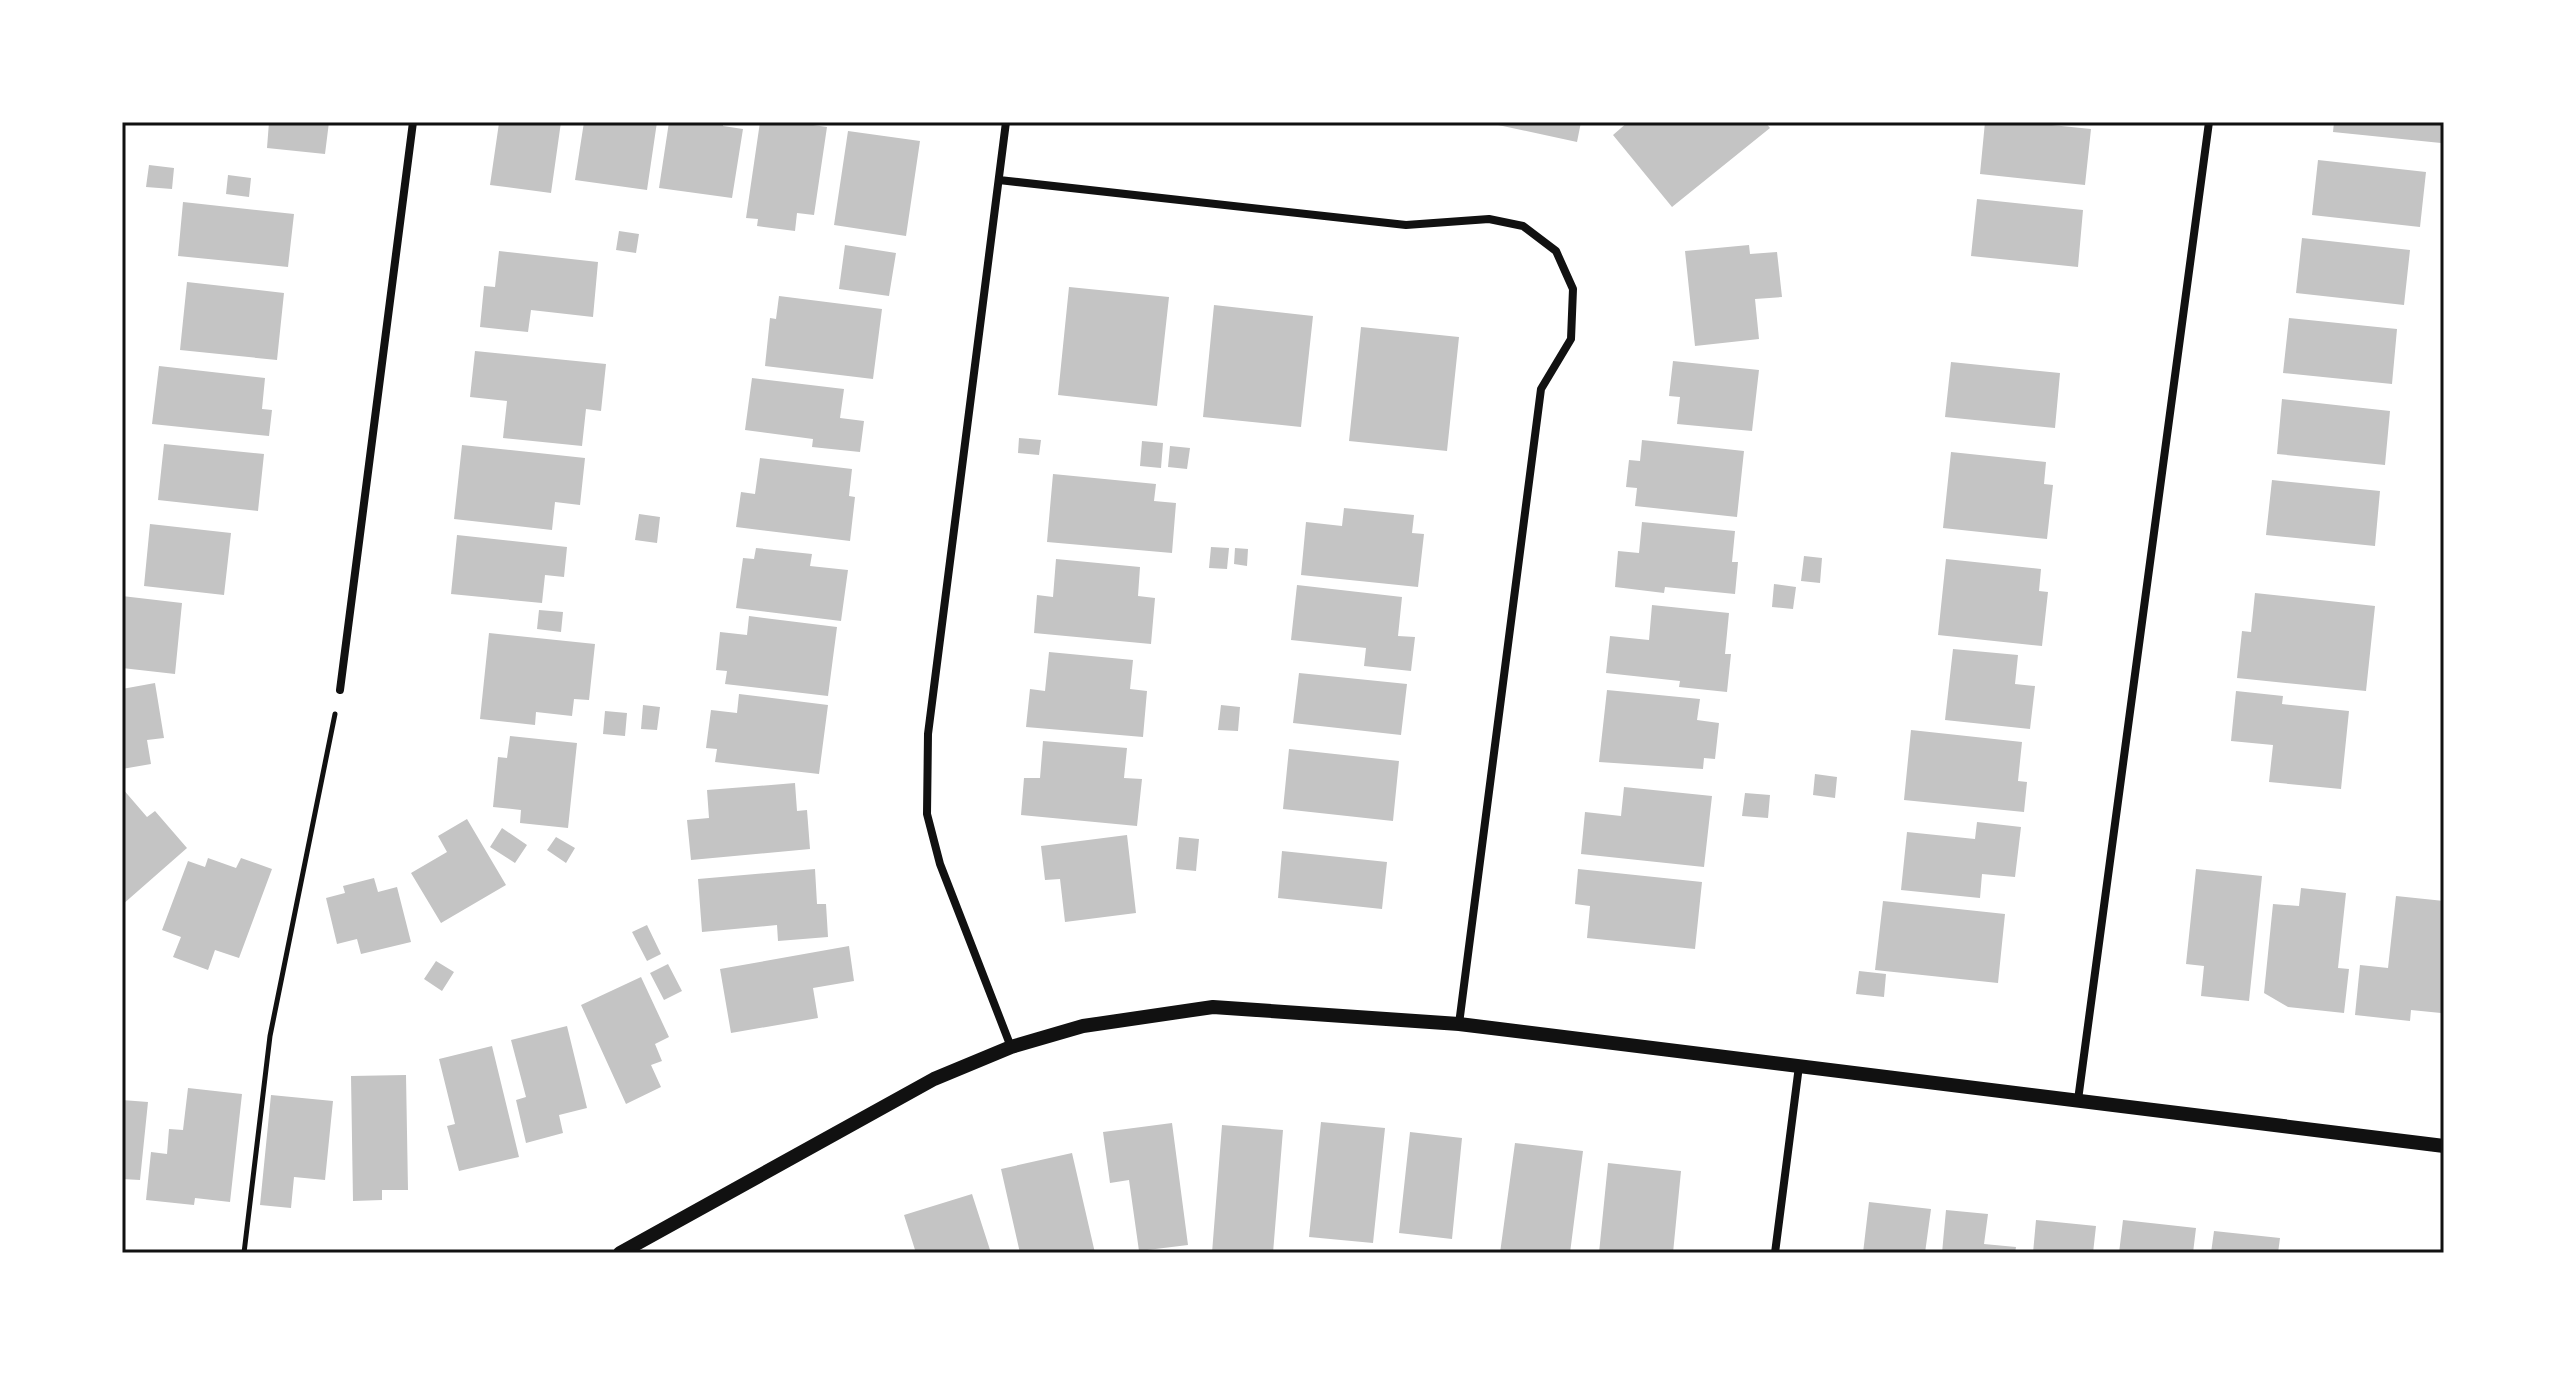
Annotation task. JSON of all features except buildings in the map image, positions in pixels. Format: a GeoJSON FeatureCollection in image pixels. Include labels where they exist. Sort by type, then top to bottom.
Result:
{"type":"FeatureCollection","features":[{"type":"Feature","properties":{"kind":"street"},"geometry":{"type":"LineString","coordinates":[[340,690],[413,122]]}},
{"type":"Feature","properties":{"kind":"street"},"geometry":{"type":"LineString","coordinates":[[1006,122],[928,734],[927,814],[940,864],[1011,1047]]}},
{"type":"Feature","properties":{"kind":"street"},"geometry":{"type":"LineString","coordinates":[[2078,1100],[2209,122]]}},
{"type":"Feature","properties":{"kind":"street"},"geometry":{"type":"LineString","coordinates":[[999,180],[1406,225],[1489,219],[1523,226],[1556,251],[1573,289],[1571,339],[1541,389],[1459,1024]]}},
{"type":"Feature","properties":{"kind":"street"},"geometry":{"type":"LineString","coordinates":[[620,1253],[934,1079],[1011,1047],[1083,1026],[1213,1007],[1459,1024],[2444,1146]]}},
{"type":"Feature","properties":{"kind":"street"},"geometry":{"type":"LineString","coordinates":[[1775,1253],[1799,1066]]}},
{"type":"Feature","properties":{"kind":"path"},"geometry":{"type":"LineString","coordinates":[[244,1253],[270,1036],[340,690]]}}]}
